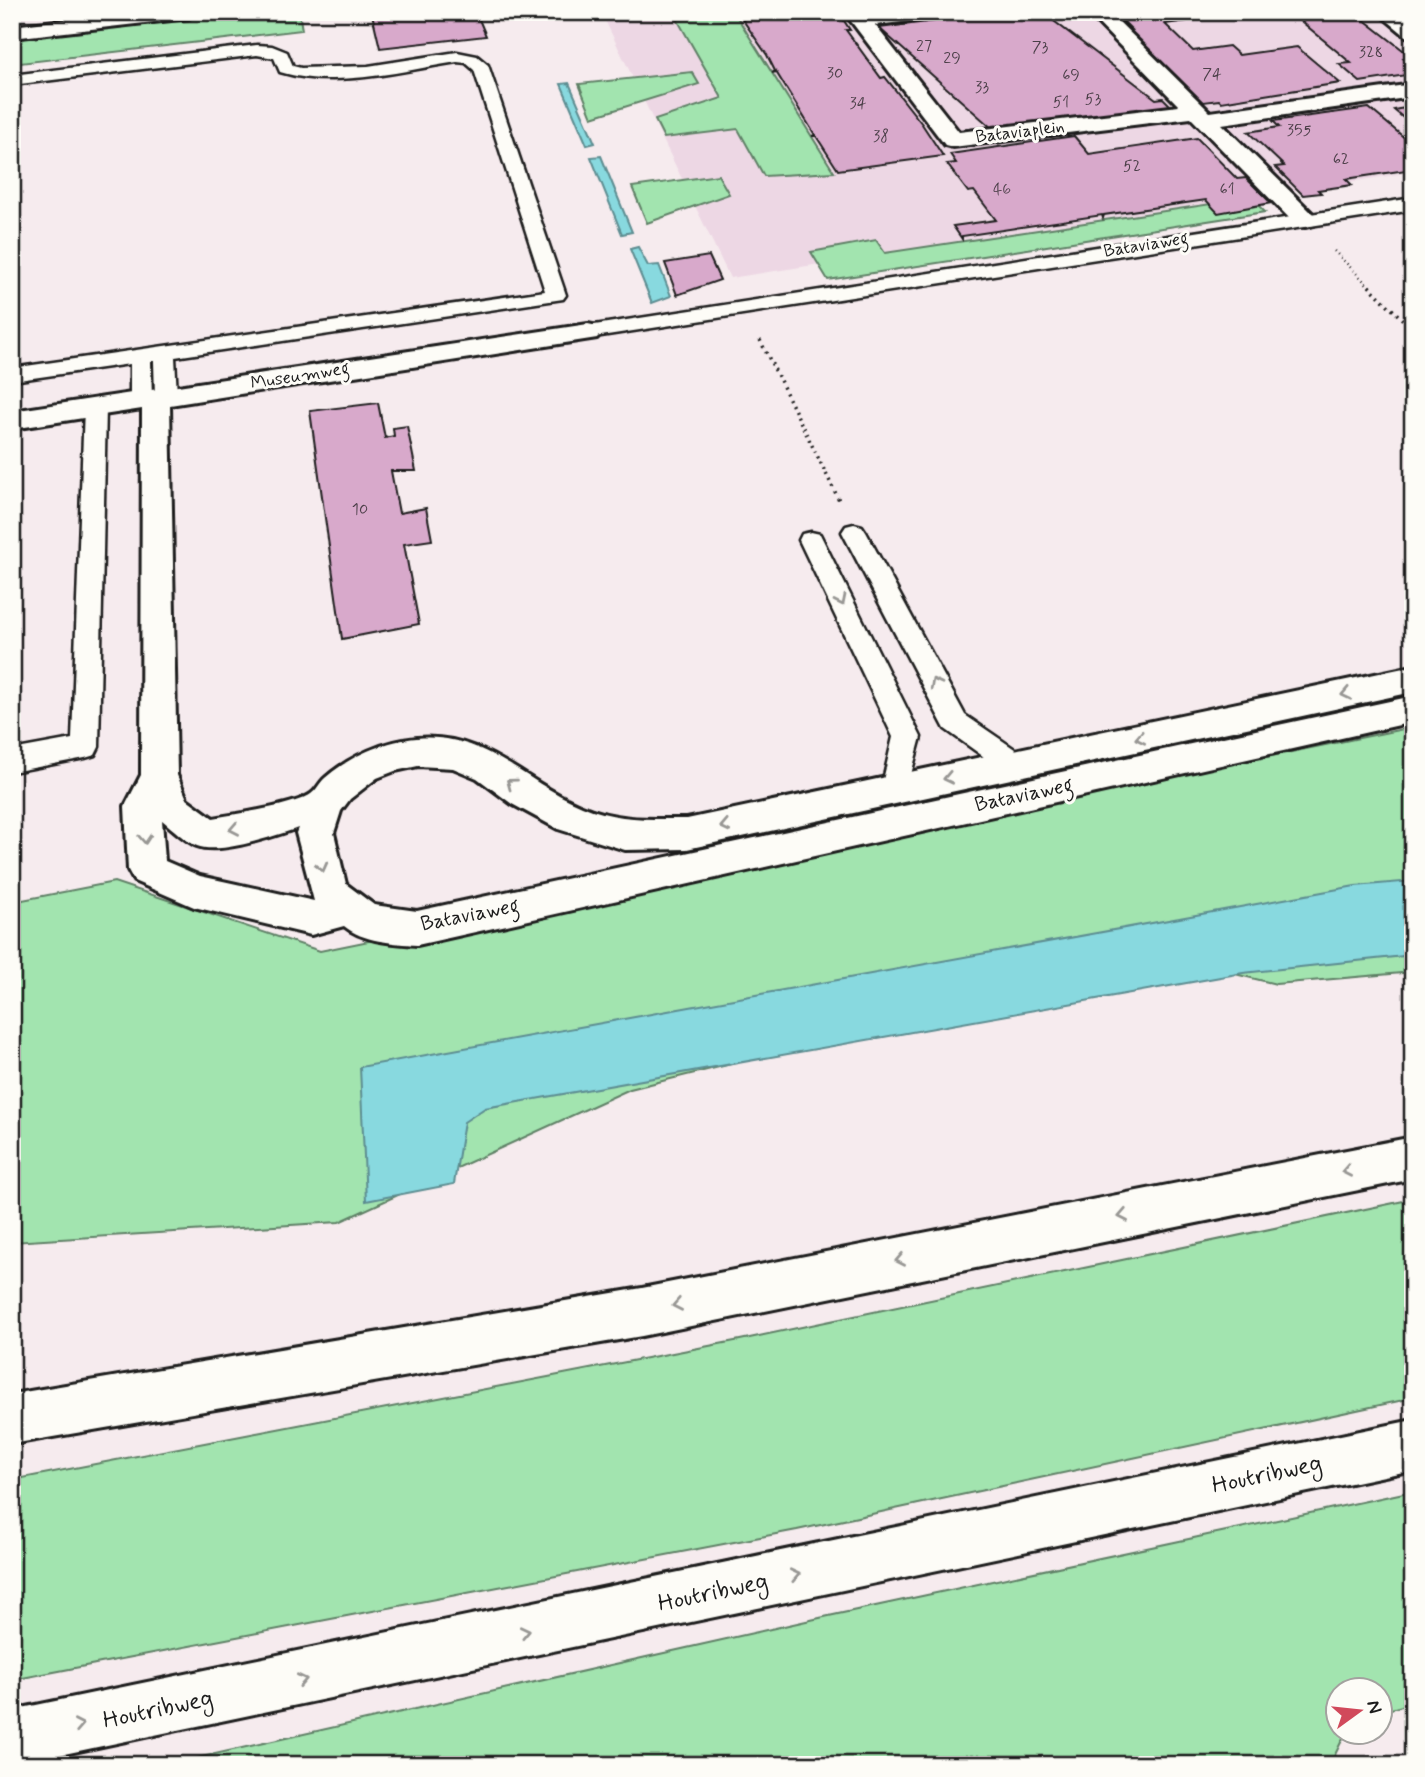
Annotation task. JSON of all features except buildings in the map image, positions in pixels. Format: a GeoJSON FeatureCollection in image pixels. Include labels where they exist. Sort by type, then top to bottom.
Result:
{"type":"FeatureCollection","features":[{"type":"Feature","properties":{"kind":"street"},"geometry":{"type":"LineString","coordinates":[[12,32],[189,12]]}},
{"type":"Feature","properties":{"kind":"street","name":"Bataviaplein"},"geometry":{"type":"LineString","coordinates":[[857,17],[937,12]]}},
{"type":"Feature","properties":{"kind":"street"},"geometry":{"type":"LineString","coordinates":[[1097,12],[1306,220]]}},
{"type":"Feature","properties":{"kind":"street"},"geometry":{"type":"LineString","coordinates":[[1387,12],[1413,32]]}},
{"type":"Feature","properties":{"kind":"street","name":"Bataviaplein"},"geometry":{"type":"LineString","coordinates":[[857,17],[953,140],[1200,116]]}},
{"type":"Feature","properties":{"kind":"street"},"geometry":{"type":"LineString","coordinates":[[1200,116],[1413,90]]}},
{"type":"Feature","properties":{"kind":"street","name":"Museumweg"},"geometry":{"type":"LineString","coordinates":[[12,420],[588,332]]}},
{"type":"Feature","properties":{"kind":"street"},"geometry":{"type":"LineString","coordinates":[[154,398],[159,775],[173,808],[207,834],[271,822],[324,805]]}},
{"type":"Feature","properties":{"kind":"street","name":"Bataviaweg"},"geometry":{"type":"LineString","coordinates":[[1413,679],[687,834],[625,835],[571,818],[526,794],[490,768],[456,754],[418,752],[364,768],[337,789],[324,805],[315,833],[329,893],[363,919],[417,928],[1413,709]]}},
{"type":"Feature","properties":{"kind":"street"},"geometry":{"type":"LineString","coordinates":[[159,775],[143,806],[147,870],[194,891],[311,918],[347,909]]}},
{"type":"Feature","properties":{"kind":"street"},"geometry":{"type":"LineString","coordinates":[[12,1419],[642,1311],[1413,1158]]}},
{"type":"Feature","properties":{"kind":"street","name":"Houtribweg"},"geometry":{"type":"LineString","coordinates":[[12,1738],[143,1713],[1413,1445]]}},
{"type":"Feature","properties":{"kind":"lane"},"geometry":{"type":"LineString","coordinates":[[12,80],[257,50],[281,55],[286,69],[295,74],[318,75],[457,57],[471,60],[482,68],[556,295],[12,375]]}},
{"type":"Feature","properties":{"kind":"lane","name":"Bataviaweg"},"geometry":{"type":"LineString","coordinates":[[588,332],[1413,204]]}},
{"type":"Feature","properties":{"kind":"lane"},"geometry":{"type":"LineString","coordinates":[[154,398],[164,352]]}},
{"type":"Feature","properties":{"kind":"lane"},"geometry":{"type":"LineString","coordinates":[[140,356],[154,398]]}},
{"type":"Feature","properties":{"kind":"lane"},"geometry":{"type":"LineString","coordinates":[[12,761],[85,747],[95,407]]}},
{"type":"Feature","properties":{"kind":"lane"},"geometry":{"type":"LineString","coordinates":[[854,532],[956,722],[1015,764]]}},
{"type":"Feature","properties":{"kind":"lane"},"geometry":{"type":"LineString","coordinates":[[811,540],[907,737],[895,789]]}},
{"type":"Feature","properties":{"kind":"path"},"geometry":{"type":"LineString","coordinates":[[1306,220],[1413,330]]}},
{"type":"Feature","properties":{"kind":"path"},"geometry":{"type":"LineString","coordinates":[[744,308],[854,532]]}},
{"type":"Feature","properties":{"kind":"shaded area"},"geometry":{"type":"Polygon","coordinates":[[[601,12],[1413,12],[1413,170],[1365,177],[1413,172],[730,278],[601,12]]]}},
{"type":"Feature","properties":{"kind":"green space"},"geometry":{"type":"Polygon","coordinates":[[[248,12],[299,12],[302,30],[12,64],[12,39],[248,12]]]}},
{"type":"Feature","properties":{"kind":"green space"},"geometry":{"type":"Polygon","coordinates":[[[673,12],[734,12],[834,172],[764,176],[738,129],[664,138],[655,120],[722,98],[673,12]]]}},
{"type":"Feature","properties":{"kind":"green space"},"geometry":{"type":"Polygon","coordinates":[[[692,72],[699,84],[592,117],[579,84],[692,72]]]}},
{"type":"Feature","properties":{"kind":"green space"},"geometry":{"type":"Polygon","coordinates":[[[718,175],[729,194],[647,223],[632,187],[718,175]]]}},
{"type":"Feature","properties":{"kind":"green space"},"geometry":{"type":"Polygon","coordinates":[[[1251,198],[1265,212],[828,280],[811,252],[876,240],[885,253],[1251,198]]]}},
{"type":"Feature","properties":{"kind":"green space"},"geometry":{"type":"Polygon","coordinates":[[[1413,727],[1413,972],[1276,984],[1165,957],[630,1089],[339,1222],[12,1242],[12,902],[114,882],[320,951],[1413,727]]]}},
{"type":"Feature","properties":{"kind":"green space"},"geometry":{"type":"Polygon","coordinates":[[[1413,1199],[1413,1398],[797,1530],[12,1680],[12,1480],[740,1340],[1413,1199]]]}},
{"type":"Feature","properties":{"kind":"green space"},"geometry":{"type":"Polygon","coordinates":[[[1413,1491],[1413,1703],[1394,1708],[1394,1676],[1324,1676],[1324,1746],[1339,1746],[1330,1765],[166,1765],[824,1617],[1413,1491]]]}},
{"type":"Feature","properties":{"kind":"water"},"geometry":{"type":"Polygon","coordinates":[[[569,83],[595,143],[587,145],[561,84],[569,83]]]}},
{"type":"Feature","properties":{"kind":"water"},"geometry":{"type":"Polygon","coordinates":[[[601,156],[632,232],[622,234],[591,157],[601,156]]]}},
{"type":"Feature","properties":{"kind":"water"},"geometry":{"type":"Polygon","coordinates":[[[638,247],[648,266],[659,265],[671,296],[652,303],[630,249],[638,247]]]}},
{"type":"Feature","properties":{"kind":"water"},"geometry":{"type":"Polygon","coordinates":[[[1413,881],[1413,955],[1243,973],[485,1108],[464,1122],[454,1184],[366,1201],[360,1067],[1355,886],[1413,881]]]}}]}
